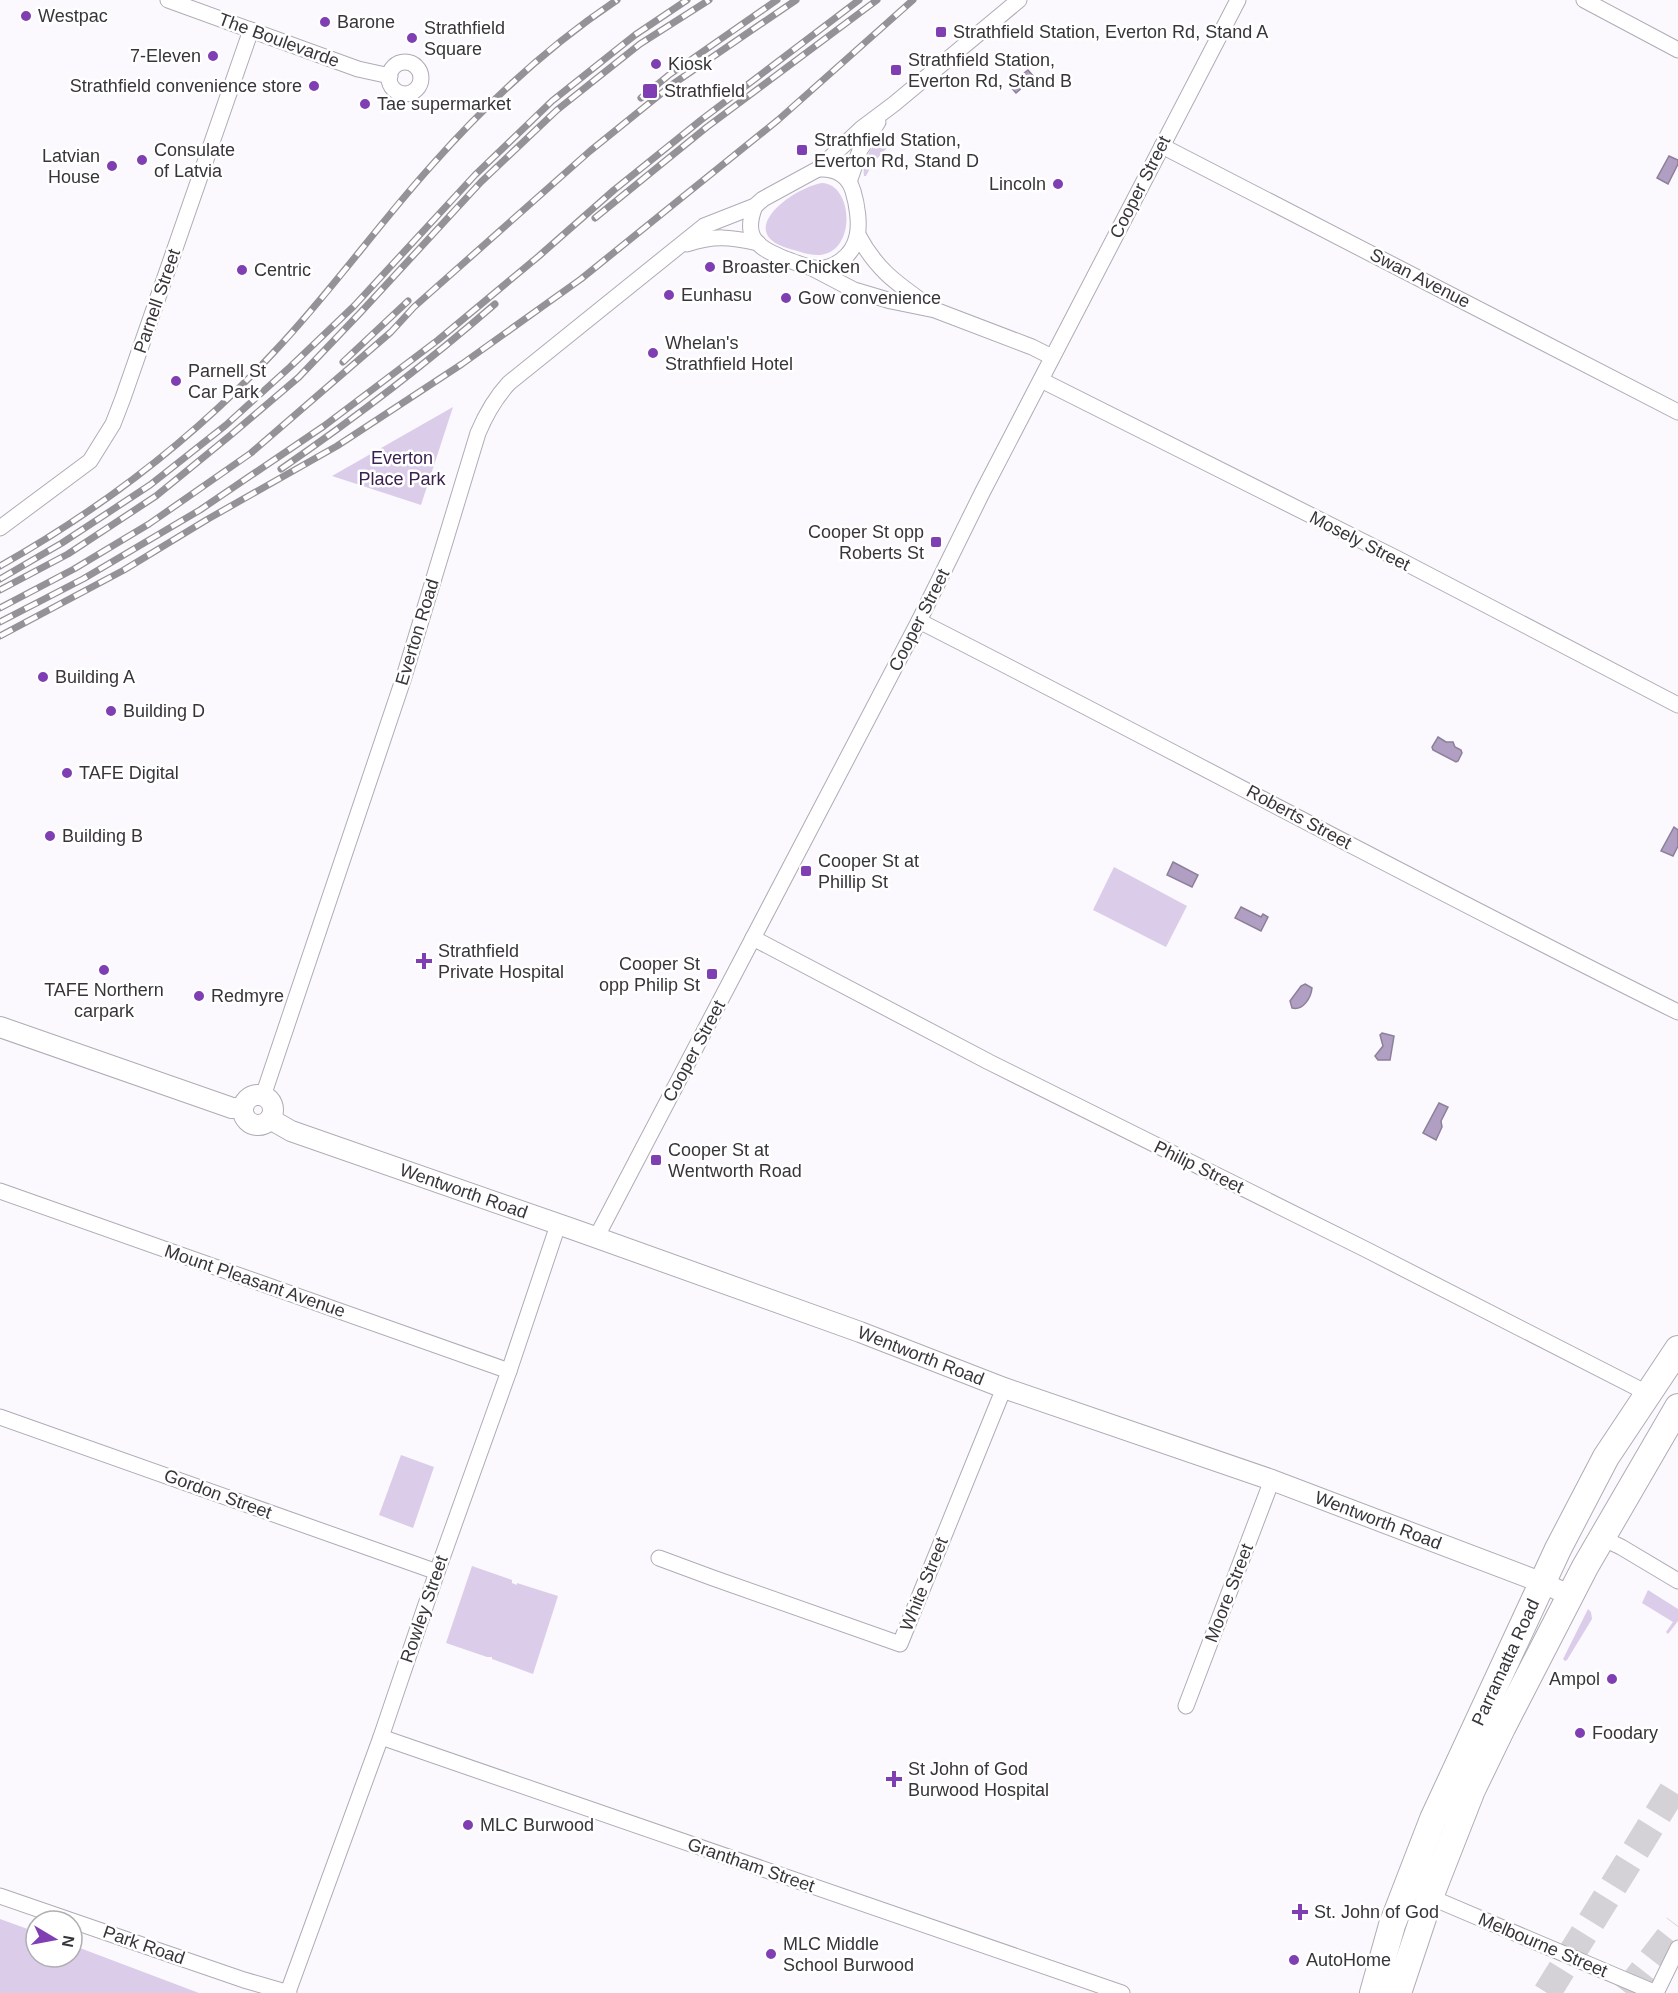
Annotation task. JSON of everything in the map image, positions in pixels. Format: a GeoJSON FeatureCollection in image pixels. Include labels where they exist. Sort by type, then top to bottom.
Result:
{"type":"FeatureCollection","features":[{"type":"Feature","properties":{"kind":"highway","name":"Parramatta Road"},"geometry":{"type":"LineString","coordinates":[[1373,1993],[1392,1925],[1433,1819],[1575,1514],[1606,1457],[1678,1349]]}},
{"type":"Feature","properties":{"kind":"highway","name":"Parramatta Road"},"geometry":{"type":"LineString","coordinates":[[1398,1993],[1430,1898],[1472,1790],[1570,1596],[1678,1407]]}},
{"type":"Feature","properties":{"kind":"street","name":"The Boulevarde"},"geometry":{"type":"LineString","coordinates":[[168,0],[358,69],[390,76]]}},
{"type":"Feature","properties":{"kind":"street"},"geometry":{"type":"LineString","coordinates":[[758,243],[750,221],[755,206],[763,199],[818,169],[862,128],[1019,0]]}},
{"type":"Feature","properties":{"kind":"street","name":"Cooper Street"},"geometry":{"type":"LineString","coordinates":[[596,1238],[920,621],[982,493],[1238,0]]}},
{"type":"Feature","properties":{"kind":"street"},"geometry":{"type":"LineString","coordinates":[[1584,0],[1678,50]]}},
{"type":"Feature","properties":{"kind":"street","name":"Parnell Street"},"geometry":{"type":"LineString","coordinates":[[0,528],[90,461],[113,424],[251,30]]}},
{"type":"Feature","properties":{"kind":"street"},"geometry":{"type":"LineString","coordinates":[[849,182],[867,136],[894,104]]}},
{"type":"Feature","properties":{"kind":"street","name":"Swan Avenue"},"geometry":{"type":"LineString","coordinates":[[1162,146],[1678,412]]}},
{"type":"Feature","properties":{"kind":"street"},"geometry":{"type":"LineString","coordinates":[[818,169],[832,170],[849,182],[855,200],[858,235],[868,254],[882,271],[935,310]]}},
{"type":"Feature","properties":{"kind":"street","name":"Everton Road"},"geometry":{"type":"LineString","coordinates":[[263,1096],[403,680],[478,433],[487,413],[497,396],[509,383],[704,226],[755,206]]}},
{"type":"Feature","properties":{"kind":"street"},"geometry":{"type":"LineString","coordinates":[[812,268],[830,267],[845,258],[858,235]]}},
{"type":"Feature","properties":{"kind":"street"},"geometry":{"type":"LineString","coordinates":[[682,246],[713,237],[738,238],[758,243],[771,253],[812,268],[838,283],[871,296],[935,310],[1032,347],[1052,357]]}},
{"type":"Feature","properties":{"kind":"street","name":"Mosely Street"},"geometry":{"type":"LineString","coordinates":[[1041,380],[1398,560],[1678,705]]}},
{"type":"Feature","properties":{"kind":"street","name":"Roberts Street"},"geometry":{"type":"LineString","coordinates":[[920,621],[1534,940],[1678,1012]]}},
{"type":"Feature","properties":{"kind":"street","name":"Philip Street"},"geometry":{"type":"LineString","coordinates":[[753,938],[1000,1067],[1647,1393]]}},
{"type":"Feature","properties":{"kind":"street"},"geometry":{"type":"LineString","coordinates":[[0,1027],[232,1108],[243,1108]]}},
{"type":"Feature","properties":{"kind":"street"},"geometry":{"type":"LineString","coordinates":[[263,1096],[272,1106],[270,1119],[262,1125],[253,1124],[245,1118],[243,1108],[250,1097],[263,1096]]}},
{"type":"Feature","properties":{"kind":"street","name":"Wentworth Road"},"geometry":{"type":"LineString","coordinates":[[270,1119],[291,1131],[860,1332],[1004,1388],[1272,1480],[1543,1583],[1570,1596]]}},
{"type":"Feature","properties":{"kind":"street","name":"Mount Pleasant Avenue"},"geometry":{"type":"LineString","coordinates":[[0,1191],[509,1371]]}},
{"type":"Feature","properties":{"kind":"street","name":"Rowley Street"},"geometry":{"type":"LineString","coordinates":[[289,1993],[381,1737],[436,1572],[509,1371],[558,1225]]}},
{"type":"Feature","properties":{"kind":"street","name":"White Street"},"geometry":{"type":"LineString","coordinates":[[658,1558],[900,1644],[1004,1388]]}},
{"type":"Feature","properties":{"kind":"street","name":"Gordon Street"},"geometry":{"type":"LineString","coordinates":[[0,1417],[436,1572]]}},
{"type":"Feature","properties":{"kind":"street","name":"Moore Street"},"geometry":{"type":"LineString","coordinates":[[1186,1706],[1272,1480]]}},
{"type":"Feature","properties":{"kind":"street"},"geometry":{"type":"LineString","coordinates":[[1602,1538],[1678,1581]]}},
{"type":"Feature","properties":{"kind":"street","name":"Grantham Street"},"geometry":{"type":"LineString","coordinates":[[381,1737],[1122,1993]]}},
{"type":"Feature","properties":{"kind":"street","name":"Park Road"},"geometry":{"type":"LineString","coordinates":[[0,1896],[244,1980],[289,1993]]}},
{"type":"Feature","properties":{"kind":"street","name":"Melbourne Street"},"geometry":{"type":"LineString","coordinates":[[1430,1898],[1656,1993]]}},
{"type":"Feature","properties":{"kind":"street"},"geometry":{"type":"LineString","coordinates":[[1656,1993],[1673,1975],[1678,1948]]}},
{"type":"Feature","properties":{"kind":"green space"},"geometry":{"type":"Polygon","coordinates":[[[883,135],[897,137],[864,176],[869,153],[883,135]]]}},
{"type":"Feature","properties":{"kind":"green space"},"geometry":{"type":"Polygon","coordinates":[[[822,183],[833,186],[845,206],[845,232],[839,244],[830,252],[817,255],[790,249],[773,242],[766,233],[767,222],[773,212],[796,193],[822,183]]]}},
{"type":"Feature","properties":{"kind":"green space","name":"Everton Place Park"},"geometry":{"type":"Polygon","coordinates":[[[453,407],[421,505],[332,476],[453,407]]]}},
{"type":"Feature","properties":{"kind":"green space"},"geometry":{"type":"Polygon","coordinates":[[[1114,867],[1187,906],[1166,947],[1093,910],[1114,867]]]}},
{"type":"Feature","properties":{"kind":"green space"},"geometry":{"type":"Polygon","coordinates":[[[401,1455],[434,1467],[413,1528],[379,1515],[401,1455]]]}},
{"type":"Feature","properties":{"kind":"green space"},"geometry":{"type":"Polygon","coordinates":[[[472,1566],[512,1580],[512,1583],[517,1585],[517,1583],[558,1596],[533,1674],[492,1659],[492,1657],[446,1643],[472,1566]]]}},
{"type":"Feature","properties":{"kind":"green space"},"geometry":{"type":"Polygon","coordinates":[[[1648,1590],[1678,1609],[1678,1621],[1668,1634],[1666,1632],[1673,1622],[1642,1603],[1648,1590]]]}},
{"type":"Feature","properties":{"kind":"green space"},"geometry":{"type":"Polygon","coordinates":[[[1588,1609],[1592,1619],[1565,1661],[1563,1659],[1588,1609]]]}},
{"type":"Feature","properties":{"kind":"green space"},"geometry":{"type":"Polygon","coordinates":[[[0,1919],[24,1928],[24,1969],[84,1969],[84,1950],[199,1993],[0,1993],[0,1919]]]}},
{"type":"Feature","properties":{"kind":"shaded area"},"geometry":{"type":"Polygon","coordinates":[[[1028,70],[1034,77],[1016,93],[1009,85],[1028,70]]]}},
{"type":"Feature","properties":{"kind":"shaded area"},"geometry":{"type":"Polygon","coordinates":[[[1669,156],[1678,160],[1678,164],[1668,184],[1657,178],[1669,156]]]}},
{"type":"Feature","properties":{"kind":"shaded area"},"geometry":{"type":"Polygon","coordinates":[[[1438,737],[1446,742],[1453,742],[1455,747],[1461,750],[1458,761],[1433,750],[1432,747],[1438,737]]]}},
{"type":"Feature","properties":{"kind":"shaded area"},"geometry":{"type":"Polygon","coordinates":[[[1674,827],[1678,830],[1678,846],[1673,856],[1661,851],[1674,827]]]}},
{"type":"Feature","properties":{"kind":"shaded area"},"geometry":{"type":"Polygon","coordinates":[[[1173,862],[1198,875],[1192,887],[1167,875],[1173,862]]]}},
{"type":"Feature","properties":{"kind":"shaded area"},"geometry":{"type":"Polygon","coordinates":[[[1241,907],[1261,917],[1263,914],[1268,917],[1261,931],[1235,918],[1241,907]]]}},
{"type":"Feature","properties":{"kind":"shaded area"},"geometry":{"type":"Polygon","coordinates":[[[1305,984],[1312,988],[1308,1000],[1300,1008],[1292,1008],[1290,1001],[1305,984]]]}},
{"type":"Feature","properties":{"kind":"shaded area"},"geometry":{"type":"Polygon","coordinates":[[[1382,1033],[1394,1036],[1390,1060],[1378,1060],[1375,1056],[1383,1046],[1380,1035],[1382,1033]]]}},
{"type":"Feature","properties":{"kind":"shaded area"},"geometry":{"type":"Polygon","coordinates":[[[1439,1103],[1448,1107],[1436,1140],[1423,1133],[1439,1103]]]}},
{"type":"Feature","properties":{"kind":"tunnel"},"geometry":{"type":"LineString","coordinates":[[1547,1993],[1678,1782]]}},
{"type":"Feature","properties":{"kind":"tunnel"},"geometry":{"type":"LineString","coordinates":[[1626,1993],[1678,1926]]}},
{"type":"Feature","properties":{"kind":"railway"},"geometry":{"type":"LineString","coordinates":[[0,566],[38,544],[110,496],[212,413],[295,330],[412,188],[474,120],[519,76],[567,36],[617,0]]}},
{"type":"Feature","properties":{"kind":"railway"},"geometry":{"type":"LineString","coordinates":[[0,579],[62,543],[150,485],[226,425],[354,306],[475,175],[552,101],[635,35],[687,0]]}},
{"type":"Feature","properties":{"kind":"railway"},"geometry":{"type":"LineString","coordinates":[[0,590],[68,554],[156,496],[232,434],[299,377],[481,182],[557,110],[640,44],[709,0]]}},
{"type":"Feature","properties":{"kind":"railway"},"geometry":{"type":"LineString","coordinates":[[641,98],[669,75],[777,0]]}},
{"type":"Feature","properties":{"kind":"railway"},"geometry":{"type":"LineString","coordinates":[[0,608],[74,569],[149,524],[251,453],[391,332],[414,307],[590,151],[673,84],[796,0]]}},
{"type":"Feature","properties":{"kind":"railway"},"geometry":{"type":"LineString","coordinates":[[0,622],[83,579],[200,510],[324,426],[438,340],[614,190],[701,120],[859,0]]}},
{"type":"Feature","properties":{"kind":"railway"},"geometry":{"type":"LineString","coordinates":[[595,218],[707,127],[877,0]]}},
{"type":"Feature","properties":{"kind":"railway"},"geometry":{"type":"LineString","coordinates":[[0,636],[124,570],[208,519],[337,446],[462,364],[581,279],[778,120],[913,0]]}},
{"type":"Feature","properties":{"kind":"railway"},"geometry":{"type":"LineString","coordinates":[[343,362],[408,301]]}},
{"type":"Feature","properties":{"kind":"railway"},"geometry":{"type":"LineString","coordinates":[[281,469],[390,390],[495,304]]}},
{"type":"Feature","properties":{"kind":"place","name":"Westpac"},"geometry":{"type":"Point","coordinates":[26,16]}},
{"type":"Feature","properties":{"kind":"place","name":"Barone"},"geometry":{"type":"Point","coordinates":[325,22]}},
{"type":"Feature","properties":{"kind":"place","name":"Strathfield Station, Everton Rd, Stand A"},"geometry":{"type":"Point","coordinates":[941,32]}},
{"type":"Feature","properties":{"kind":"place","name":"Strathfield Square"},"geometry":{"type":"Point","coordinates":[412,38]}},
{"type":"Feature","properties":{"kind":"place","name":"7-Eleven"},"geometry":{"type":"Point","coordinates":[213,56]}},
{"type":"Feature","properties":{"kind":"place","name":"Kiosk"},"geometry":{"type":"Point","coordinates":[656,64]}},
{"type":"Feature","properties":{"kind":"place","name":"Strathfield Station, Everton Rd, Stand B"},"geometry":{"type":"Point","coordinates":[896,70]}},
{"type":"Feature","properties":{"kind":"place","name":"Strathfield convenience store"},"geometry":{"type":"Point","coordinates":[314,86]}},
{"type":"Feature","properties":{"kind":"place","name":"Strathfield"},"geometry":{"type":"Point","coordinates":[650,91]}},
{"type":"Feature","properties":{"kind":"place","name":"Tae supermarket"},"geometry":{"type":"Point","coordinates":[365,104]}},
{"type":"Feature","properties":{"kind":"place","name":"Strathfield Station, Everton Rd, Stand D"},"geometry":{"type":"Point","coordinates":[802,150]}},
{"type":"Feature","properties":{"kind":"place","name":"Consulate of Latvia"},"geometry":{"type":"Point","coordinates":[142,160]}},
{"type":"Feature","properties":{"kind":"place","name":"Latvian House"},"geometry":{"type":"Point","coordinates":[112,166]}},
{"type":"Feature","properties":{"kind":"place","name":"Lincoln"},"geometry":{"type":"Point","coordinates":[1058,184]}},
{"type":"Feature","properties":{"kind":"place","name":"Broaster Chicken"},"geometry":{"type":"Point","coordinates":[710,267]}},
{"type":"Feature","properties":{"kind":"place","name":"Centric"},"geometry":{"type":"Point","coordinates":[242,270]}},
{"type":"Feature","properties":{"kind":"place","name":"Eunhasu"},"geometry":{"type":"Point","coordinates":[669,295]}},
{"type":"Feature","properties":{"kind":"place","name":"Gow convenience"},"geometry":{"type":"Point","coordinates":[786,298]}},
{"type":"Feature","properties":{"kind":"place","name":"Whelan's Strathfield Hotel"},"geometry":{"type":"Point","coordinates":[653,353]}},
{"type":"Feature","properties":{"kind":"place","name":"Parnell St Car Park"},"geometry":{"type":"Point","coordinates":[176,381]}},
{"type":"Feature","properties":{"kind":"place","name":"Cooper St opp Roberts St"},"geometry":{"type":"Point","coordinates":[936,542]}},
{"type":"Feature","properties":{"kind":"place","name":"Building A"},"geometry":{"type":"Point","coordinates":[43,677]}},
{"type":"Feature","properties":{"kind":"place","name":"Building D"},"geometry":{"type":"Point","coordinates":[111,711]}},
{"type":"Feature","properties":{"kind":"place","name":"TAFE Digital"},"geometry":{"type":"Point","coordinates":[67,773]}},
{"type":"Feature","properties":{"kind":"place","name":"Building B"},"geometry":{"type":"Point","coordinates":[50,836]}},
{"type":"Feature","properties":{"kind":"place","name":"Cooper St at Phillip St"},"geometry":{"type":"Point","coordinates":[806,871]}},
{"type":"Feature","properties":{"kind":"place","name":"Strathfield Private Hospital"},"geometry":{"type":"Point","coordinates":[424,961]}},
{"type":"Feature","properties":{"kind":"place","name":"TAFE Northern carpark"},"geometry":{"type":"Point","coordinates":[104,970]}},
{"type":"Feature","properties":{"kind":"place","name":"Cooper St opp Philip St"},"geometry":{"type":"Point","coordinates":[712,974]}},
{"type":"Feature","properties":{"kind":"place","name":"Redmyre"},"geometry":{"type":"Point","coordinates":[199,996]}},
{"type":"Feature","properties":{"kind":"place","name":"Cooper St at Wentworth Road"},"geometry":{"type":"Point","coordinates":[656,1160]}},
{"type":"Feature","properties":{"kind":"place","name":"Ampol"},"geometry":{"type":"Point","coordinates":[1612,1679]}},
{"type":"Feature","properties":{"kind":"place","name":"Foodary"},"geometry":{"type":"Point","coordinates":[1580,1733]}},
{"type":"Feature","properties":{"kind":"place","name":"St John of God Burwood Hospital"},"geometry":{"type":"Point","coordinates":[894,1779]}},
{"type":"Feature","properties":{"kind":"place","name":"MLC Burwood"},"geometry":{"type":"Point","coordinates":[468,1825]}},
{"type":"Feature","properties":{"kind":"place","name":"St. John of God"},"geometry":{"type":"Point","coordinates":[1300,1912]}},
{"type":"Feature","properties":{"kind":"place","name":"MLC Middle School Burwood"},"geometry":{"type":"Point","coordinates":[771,1954]}},
{"type":"Feature","properties":{"kind":"place","name":"AutoHome"},"geometry":{"type":"Point","coordinates":[1294,1960]}}]}
